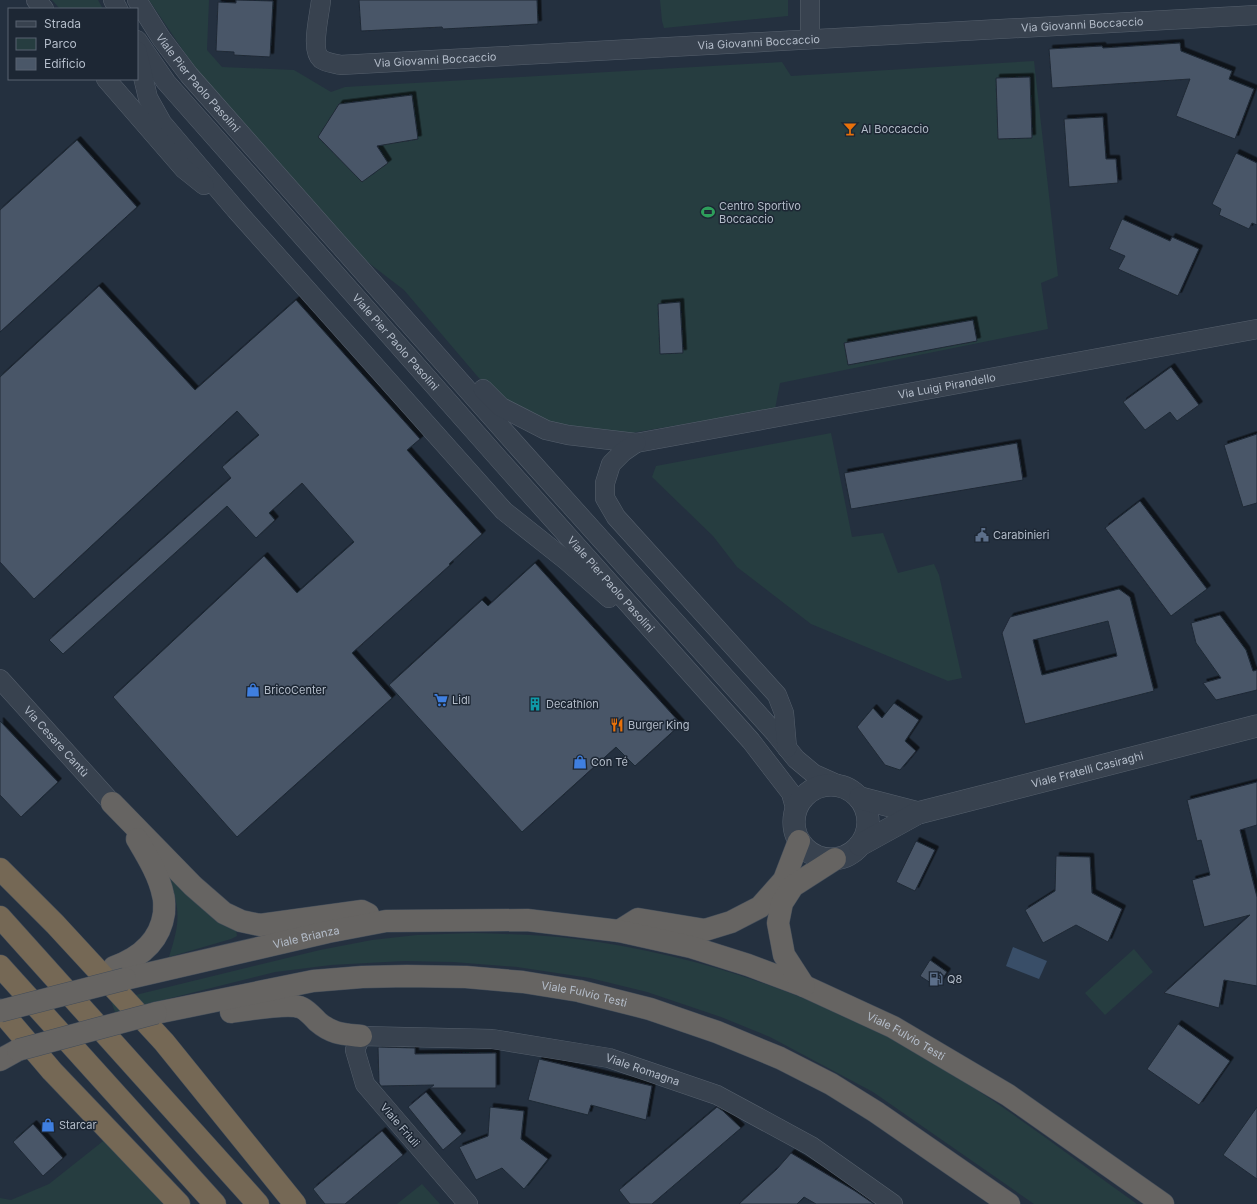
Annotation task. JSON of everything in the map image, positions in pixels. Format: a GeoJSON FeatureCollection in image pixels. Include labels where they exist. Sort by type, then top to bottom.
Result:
{"type":"FeatureCollection","features":[{"type":"Feature","properties":{"kind":"highway"},"geometry":{"type":"LineString","coordinates":[[112,803],[197,890],[224,913],[241,921],[260,925],[362,912],[386,921]]}},
{"type":"Feature","properties":{"kind":"highway"},"geometry":{"type":"LineString","coordinates":[[112,803],[137,839],[148,859],[164,895],[163,920],[159,932],[144,951],[120,973]]}},
{"type":"Feature","properties":{"kind":"highway"},"geometry":{"type":"LineString","coordinates":[[619,931],[638,919],[705,930],[731,922],[760,906],[784,880],[800,841]]}},
{"type":"Feature","properties":{"kind":"highway"},"geometry":{"type":"LineString","coordinates":[[804,986],[784,955],[778,922],[782,903],[793,886],[836,859]]}},
{"type":"Feature","properties":{"kind":"highway"},"geometry":{"type":"LineString","coordinates":[[0,869],[55,924],[164,1042],[295,1204]]}},
{"type":"Feature","properties":{"kind":"highway"},"geometry":{"type":"LineString","coordinates":[[0,917],[258,1204]]}},
{"type":"Feature","properties":{"kind":"highway","name":"Viale Brianza"},"geometry":{"type":"LineString","coordinates":[[0,1011],[39,1001],[120,973],[386,921],[526,920],[619,931]]}},
{"type":"Feature","properties":{"kind":"highway","name":"Viale Fulvio Testi"},"geometry":{"type":"LineString","coordinates":[[619,931],[690,947],[748,965],[804,986],[893,1027],[1008,1095],[1163,1204]]}},
{"type":"Feature","properties":{"kind":"highway"},"geometry":{"type":"LineString","coordinates":[[0,966],[215,1204]]}},
{"type":"Feature","properties":{"kind":"highway","name":"Viale Fulvio Testi"},"geometry":{"type":"LineString","coordinates":[[156,1013],[313,981],[362,977],[466,977],[523,982],[580,992],[650,1009],[717,1032],[780,1058],[831,1084],[876,1112],[1009,1204]]}},
{"type":"Feature","properties":{"kind":"highway"},"geometry":{"type":"LineString","coordinates":[[0,1006],[39,1001]]}},
{"type":"Feature","properties":{"kind":"highway"},"geometry":{"type":"LineString","coordinates":[[6,1055],[156,1013],[227,1012],[292,1006],[302,1008],[322,1025],[334,1032],[361,1036]]}},
{"type":"Feature","properties":{"kind":"highway"},"geometry":{"type":"LineString","coordinates":[[0,1011],[52,1072],[179,1204]]}},
{"type":"Feature","properties":{"kind":"street"},"geometry":{"type":"LineString","coordinates":[[36,0],[43,8]]}},
{"type":"Feature","properties":{"kind":"street","name":"Viale Pier Paolo Pasolini"},"geometry":{"type":"LineString","coordinates":[[137,0],[161,38],[189,75],[775,733],[796,759],[814,774],[841,786]]}},
{"type":"Feature","properties":{"kind":"street","name":"Via Giovanni Boccaccio"},"geometry":{"type":"LineString","coordinates":[[321,0],[315,43],[317,52],[320,58],[330,63],[340,65],[1257,15]]}},
{"type":"Feature","properties":{"kind":"street"},"geometry":{"type":"LineString","coordinates":[[810,0],[810,39]]}},
{"type":"Feature","properties":{"kind":"street","name":"Viale Pier Paolo Pasolini"},"geometry":{"type":"LineString","coordinates":[[138,41],[172,88],[750,741],[791,793],[796,811]]}},
{"type":"Feature","properties":{"kind":"street","name":"Viale Pier Paolo Pasolini"},"geometry":{"type":"LineString","coordinates":[[138,55],[148,98],[162,123],[236,210],[504,511],[567,561],[660,640]]}},
{"type":"Feature","properties":{"kind":"street","name":"Viale Pier Paolo Pasolini"},"geometry":{"type":"LineString","coordinates":[[107,80],[184,169],[236,210]]}},
{"type":"Feature","properties":{"kind":"street","name":"Viale Pier Paolo Pasolini"},"geometry":{"type":"LineString","coordinates":[[393,304],[410,307],[459,365],[501,407],[546,430],[568,435],[636,443]]}},
{"type":"Feature","properties":{"kind":"street","name":"Via Luigi Pirandello"},"geometry":{"type":"LineString","coordinates":[[636,443],[1257,329]]}},
{"type":"Feature","properties":{"kind":"street"},"geometry":{"type":"LineString","coordinates":[[636,443],[623,452],[612,464],[605,483],[604,498],[616,517],[777,695],[784,713],[787,748]]}},
{"type":"Feature","properties":{"kind":"street","name":"Via Cesare Cantù"},"geometry":{"type":"LineString","coordinates":[[0,679],[112,803]]}},
{"type":"Feature","properties":{"kind":"street","name":"Viale Fratelli Casiraghi"},"geometry":{"type":"LineString","coordinates":[[860,845],[918,813],[1257,726]]}},
{"type":"Feature","properties":{"kind":"street"},"geometry":{"type":"LineString","coordinates":[[826,785],[841,786],[860,798],[866,809],[868,822],[866,834],[860,845],[849,854],[836,859],[822,858],[809,852],[800,841],[794,827],[796,811],[802,798],[813,789],[826,785]]}},
{"type":"Feature","properties":{"kind":"street","name":"Viale Fratelli Casiraghi"},"geometry":{"type":"LineString","coordinates":[[860,798],[918,813]]}},
{"type":"Feature","properties":{"kind":"street","name":"Viale Friuli"},"geometry":{"type":"LineString","coordinates":[[361,1036],[355,1050],[365,1084],[468,1204]]}},
{"type":"Feature","properties":{"kind":"street","name":"Viale Romagna"},"geometry":{"type":"LineString","coordinates":[[361,1036],[492,1040],[609,1058],[716,1095],[811,1146],[893,1204]]}},
{"type":"Feature","properties":{"kind":"green space"},"geometry":{"type":"Polygon","coordinates":[[[52,0],[98,0],[102,8],[59,8],[52,0]]]}},
{"type":"Feature","properties":{"kind":"green space","name":"Centro Sportivo Boccaccio"},"geometry":{"type":"Polygon","coordinates":[[[149,0],[209,0],[207,50],[222,67],[294,70],[331,92],[345,87],[782,62],[791,76],[1034,61],[1058,276],[1041,283],[1048,329],[780,383],[775,409],[631,433],[547,423],[508,405],[478,377],[404,290],[361,257],[197,71],[149,0]]]}},
{"type":"Feature","properties":{"kind":"green space"},"geometry":{"type":"Polygon","coordinates":[[[660,0],[788,0],[788,16],[664,28],[660,0]]]}},
{"type":"Feature","properties":{"kind":"green space"},"geometry":{"type":"Polygon","coordinates":[[[831,433],[852,537],[883,533],[898,573],[934,564],[939,575],[962,678],[948,681],[811,624],[737,567],[713,536],[652,477],[656,466],[831,433]]]}},
{"type":"Feature","properties":{"kind":"green space"},"geometry":{"type":"Polygon","coordinates":[[[168,876],[236,930],[237,936],[169,957],[178,916],[175,898],[168,876]]]}},
{"type":"Feature","properties":{"kind":"green space"},"geometry":{"type":"Polygon","coordinates":[[[473,933],[576,939],[648,951],[718,969],[821,1005],[885,1035],[961,1079],[1137,1204],[1034,1204],[873,1092],[770,1037],[721,1017],[647,992],[590,978],[517,967],[453,962],[404,961],[331,965],[275,972],[115,1012],[111,1001],[320,950],[372,940],[417,935],[473,933]]]}},
{"type":"Feature","properties":{"kind":"green space"},"geometry":{"type":"Polygon","coordinates":[[[1134,949],[1153,972],[1105,1015],[1085,993],[1134,949]]]}},
{"type":"Feature","properties":{"kind":"green space"},"geometry":{"type":"Polygon","coordinates":[[[107,1138],[166,1204],[0,1204],[0,1198],[11,1200],[49,1184],[107,1138]]]}},
{"type":"Feature","properties":{"kind":"green space"},"geometry":{"type":"Polygon","coordinates":[[[422,1184],[440,1204],[397,1204],[422,1184]]]}},
{"type":"Feature","properties":{"kind":"water"},"geometry":{"type":"Polygon","coordinates":[[[1013,947],[1047,961],[1039,979],[1006,966],[1013,947]]]}},
{"type":"Feature","properties":{"kind":"building"},"geometry":{"type":"Polygon","coordinates":[[[236,0],[273,1],[270,57],[234,55],[234,52],[216,51],[218,2],[236,3],[236,0]]]}},
{"type":"Feature","properties":{"kind":"building"},"geometry":{"type":"Polygon","coordinates":[[[359,0],[537,0],[538,24],[443,29],[442,27],[361,31],[359,0]]]}},
{"type":"Feature","properties":{"kind":"building"},"geometry":{"type":"Polygon","coordinates":[[[1180,43],[1181,51],[1232,71],[1229,79],[1254,89],[1235,139],[1176,116],[1190,79],[1052,88],[1049,49],[1102,46],[1103,48],[1180,43]]]}},
{"type":"Feature","properties":{"kind":"building"},"geometry":{"type":"Polygon","coordinates":[[[1030,77],[1032,138],[998,139],[996,78],[1030,77]]]}},
{"type":"Feature","properties":{"kind":"building"},"geometry":{"type":"Polygon","coordinates":[[[412,95],[418,139],[377,146],[388,163],[362,182],[318,137],[339,104],[412,95]]]}},
{"type":"Feature","properties":{"kind":"building"},"geometry":{"type":"Polygon","coordinates":[[[1103,117],[1106,159],[1116,159],[1118,183],[1069,187],[1064,119],[1103,117]]]}},
{"type":"Feature","properties":{"kind":"building"},"geometry":{"type":"Polygon","coordinates":[[[77,140],[137,207],[0,332],[0,210],[77,140]]]}},
{"type":"Feature","properties":{"kind":"building"},"geometry":{"type":"Polygon","coordinates":[[[1236,153],[1257,163],[1257,225],[1252,223],[1249,229],[1219,215],[1221,209],[1212,204],[1236,153]]]}},
{"type":"Feature","properties":{"kind":"building"},"geometry":{"type":"Polygon","coordinates":[[[1122,219],[1170,241],[1172,237],[1199,249],[1178,296],[1118,269],[1125,256],[1109,249],[1122,219]]]}},
{"type":"Feature","properties":{"kind":"building"},"geometry":{"type":"Polygon","coordinates":[[[99,286],[195,390],[296,300],[420,439],[407,450],[482,534],[449,564],[450,565],[352,653],[392,698],[237,837],[113,697],[264,556],[297,593],[354,542],[302,483],[269,513],[275,520],[256,538],[227,506],[63,654],[49,640],[231,478],[222,467],[259,435],[237,411],[34,599],[0,562],[0,377],[99,286]]]}},
{"type":"Feature","properties":{"kind":"building"},"geometry":{"type":"Polygon","coordinates":[[[680,302],[683,353],[660,354],[658,304],[680,302]]]}},
{"type":"Feature","properties":{"kind":"building"},"geometry":{"type":"Polygon","coordinates":[[[973,320],[977,341],[848,365],[844,343],[973,320]]]}},
{"type":"Feature","properties":{"kind":"building"},"geometry":{"type":"Polygon","coordinates":[[[1171,367],[1199,405],[1177,421],[1170,412],[1145,430],[1123,402],[1171,367]]]}},
{"type":"Feature","properties":{"kind":"building"},"geometry":{"type":"Polygon","coordinates":[[[1257,434],[1257,503],[1243,507],[1224,445],[1257,434]]]}},
{"type":"Feature","properties":{"kind":"building"},"geometry":{"type":"Polygon","coordinates":[[[1017,443],[1023,480],[851,509],[844,473],[1017,443]]]}},
{"type":"Feature","properties":{"kind":"building"},"geometry":{"type":"Polygon","coordinates":[[[1140,501],[1207,589],[1171,616],[1105,528],[1140,501]]]}},
{"type":"Feature","properties":{"kind":"building","name":"Decathlon"},"geometry":{"type":"Polygon","coordinates":[[[535,563],[681,724],[635,766],[616,747],[522,832],[389,685],[482,600],[488,606],[535,563]]]}},
{"type":"Feature","properties":{"kind":"building"},"geometry":{"type":"Polygon","coordinates":[[[1119,589],[1130,597],[1154,691],[1025,724],[1002,633],[1010,617],[1119,589]],[[1108,621],[1033,640],[1042,675],[1117,656],[1108,621]]]}},
{"type":"Feature","properties":{"kind":"building"},"geometry":{"type":"Polygon","coordinates":[[[1220,615],[1246,650],[1253,671],[1257,670],[1257,690],[1216,700],[1203,683],[1221,678],[1196,643],[1191,623],[1220,615]]]}},
{"type":"Feature","properties":{"kind":"building"},"geometry":{"type":"Polygon","coordinates":[[[894,703],[919,720],[905,741],[916,751],[900,770],[885,765],[857,727],[873,708],[882,718],[894,703]]]}},
{"type":"Feature","properties":{"kind":"building"},"geometry":{"type":"Polygon","coordinates":[[[0,721],[58,782],[21,817],[0,795],[0,721]]]}},
{"type":"Feature","properties":{"kind":"building"},"geometry":{"type":"Polygon","coordinates":[[[1257,782],[1257,825],[1240,830],[1257,897],[1257,986],[1224,980],[1219,1008],[1164,993],[1250,915],[1204,927],[1192,880],[1210,875],[1201,840],[1197,841],[1187,800],[1257,782]]]}},
{"type":"Feature","properties":{"kind":"building"},"geometry":{"type":"Polygon","coordinates":[[[916,841],[935,850],[915,891],[896,882],[916,841]]]}},
{"type":"Feature","properties":{"kind":"building"},"geometry":{"type":"Polygon","coordinates":[[[1056,856],[1090,857],[1092,893],[1122,909],[1108,942],[1076,925],[1043,943],[1025,910],[1055,891],[1056,856]]]}},
{"type":"Feature","properties":{"kind":"building"},"geometry":{"type":"Polygon","coordinates":[[[930,960],[947,972],[937,987],[920,976],[930,960]]]}},
{"type":"Feature","properties":{"kind":"building"},"geometry":{"type":"Polygon","coordinates":[[[1178,1024],[1230,1061],[1199,1105],[1147,1069],[1178,1024]]]}},
{"type":"Feature","properties":{"kind":"building"},"geometry":{"type":"Polygon","coordinates":[[[378,1047],[415,1048],[415,1054],[496,1053],[496,1088],[430,1088],[434,1085],[381,1086],[379,1083],[378,1047]]]}},
{"type":"Feature","properties":{"kind":"building"},"geometry":{"type":"Polygon","coordinates":[[[539,1059],[652,1086],[646,1120],[591,1105],[588,1115],[528,1100],[539,1059]]]}},
{"type":"Feature","properties":{"kind":"building"},"geometry":{"type":"Polygon","coordinates":[[[426,1092],[462,1134],[443,1150],[408,1107],[426,1092]]]}},
{"type":"Feature","properties":{"kind":"building"},"geometry":{"type":"Polygon","coordinates":[[[490,1107],[524,1111],[521,1139],[548,1159],[524,1189],[502,1168],[476,1180],[459,1147],[488,1136],[490,1107]]]}},
{"type":"Feature","properties":{"kind":"building"},"geometry":{"type":"Polygon","coordinates":[[[717,1107],[741,1128],[652,1204],[630,1204],[619,1190],[717,1107]]]}},
{"type":"Feature","properties":{"kind":"building"},"geometry":{"type":"Polygon","coordinates":[[[1257,1107],[1257,1179],[1223,1155],[1257,1107]]]}},
{"type":"Feature","properties":{"kind":"building"},"geometry":{"type":"Polygon","coordinates":[[[33,1124],[63,1158],[43,1176],[13,1142],[33,1124]]]}},
{"type":"Feature","properties":{"kind":"building"},"geometry":{"type":"Polygon","coordinates":[[[382,1131],[403,1155],[345,1204],[325,1204],[313,1189],[382,1131]]]}},
{"type":"Feature","properties":{"kind":"building"},"geometry":{"type":"Polygon","coordinates":[[[791,1153],[874,1204],[816,1204],[804,1197],[797,1204],[739,1204],[777,1169],[791,1153]]]}},
{"type":"Feature","properties":{"kind":"place","name":"Al Boccaccio"},"geometry":{"type":"Point","coordinates":[850,129]}},
{"type":"Feature","properties":{"kind":"place","name":"Centro Sportivo Boccaccio"},"geometry":{"type":"Point","coordinates":[708,212]}},
{"type":"Feature","properties":{"kind":"place","name":"Carabinieri"},"geometry":{"type":"Point","coordinates":[982,535]}},
{"type":"Feature","properties":{"kind":"place","name":"BricoCenter"},"geometry":{"type":"Point","coordinates":[253,690]}},
{"type":"Feature","properties":{"kind":"place","name":"Lidl"},"geometry":{"type":"Point","coordinates":[441,700]}},
{"type":"Feature","properties":{"kind":"place","name":"Decathlon"},"geometry":{"type":"Point","coordinates":[535,704]}},
{"type":"Feature","properties":{"kind":"place","name":"Burger King"},"geometry":{"type":"Point","coordinates":[617,725]}},
{"type":"Feature","properties":{"kind":"place","name":"Con Té"},"geometry":{"type":"Point","coordinates":[580,762]}},
{"type":"Feature","properties":{"kind":"place","name":"Q8"},"geometry":{"type":"Point","coordinates":[936,979]}},
{"type":"Feature","properties":{"kind":"place","name":"Starcar"},"geometry":{"type":"Point","coordinates":[48,1125]}}]}
